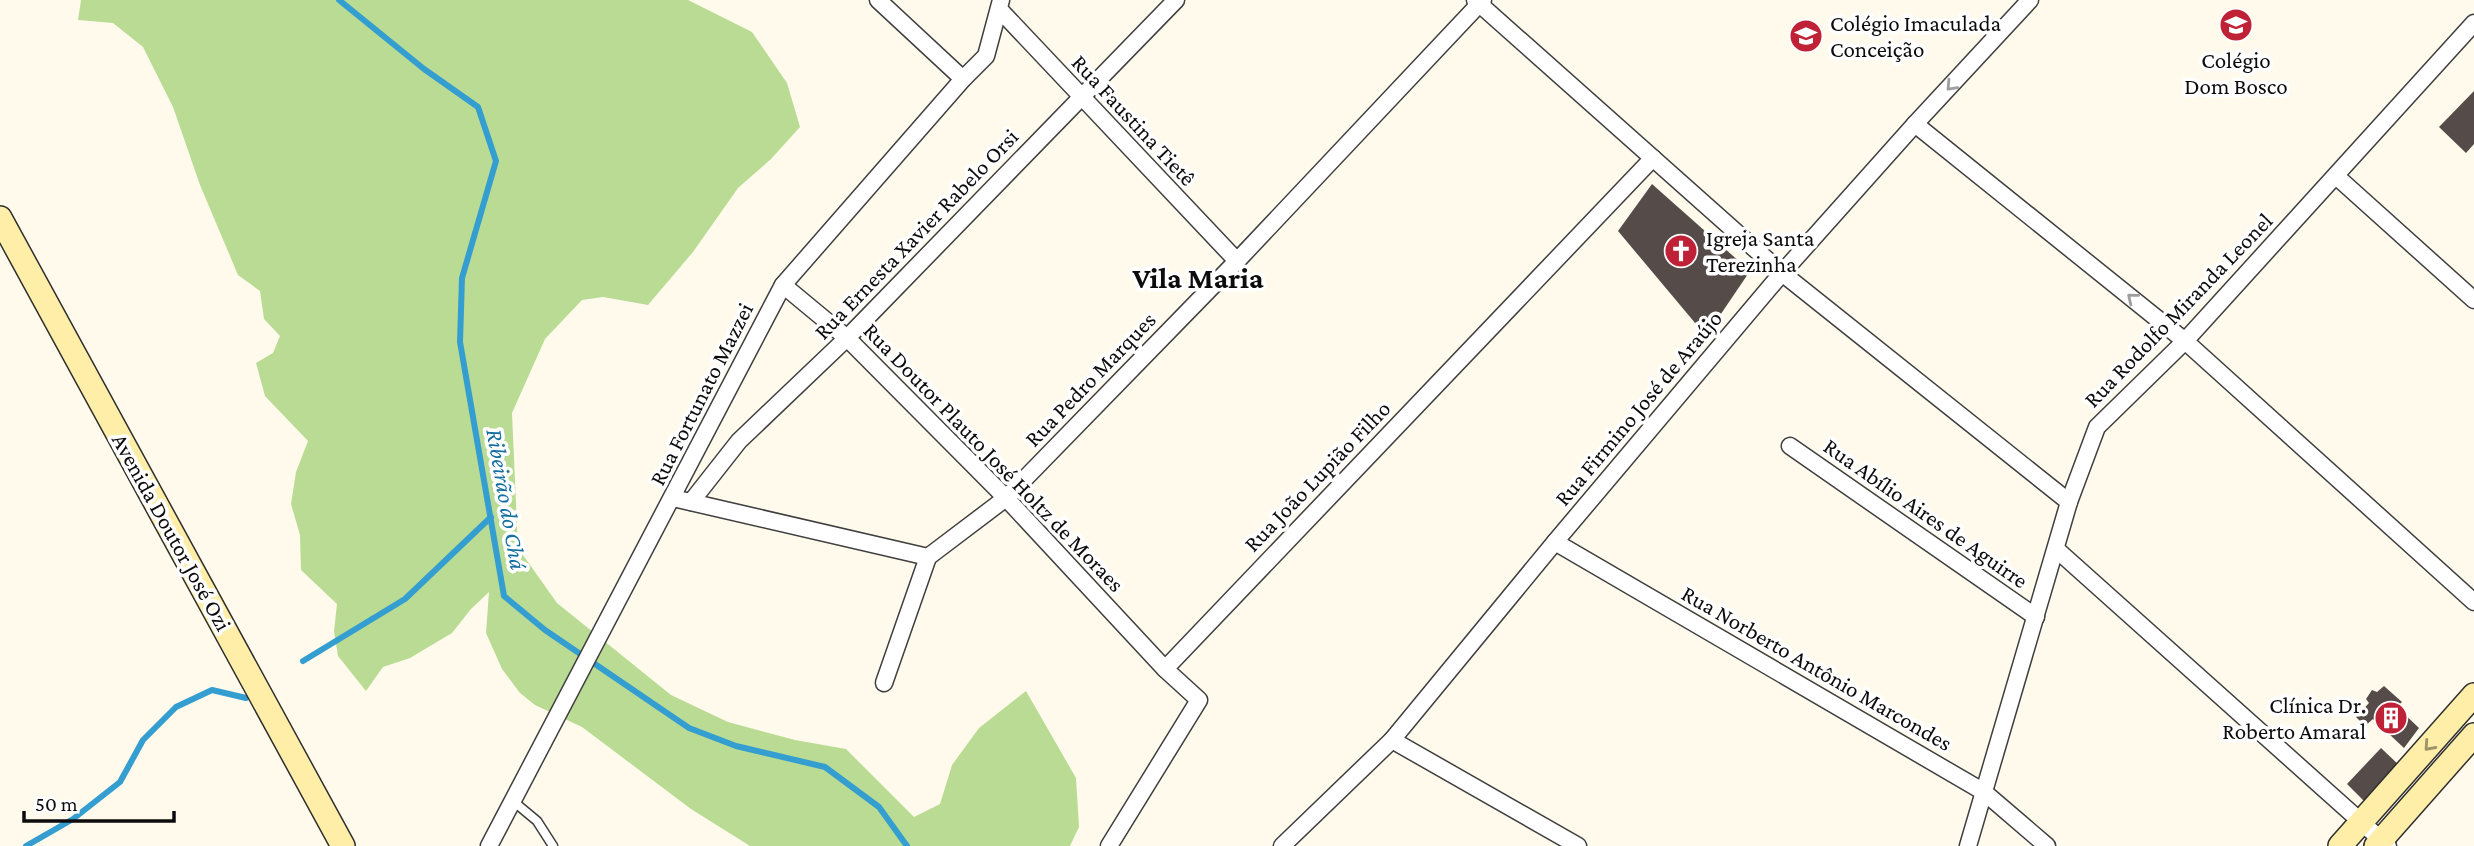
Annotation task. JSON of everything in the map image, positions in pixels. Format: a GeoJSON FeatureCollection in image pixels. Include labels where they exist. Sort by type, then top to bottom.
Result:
{"type":"FeatureCollection","features":[{"type":"Feature","properties":{"kind":"main road","name":"Avenida Doutor José Ozi"},"geometry":{"type":"LineString","coordinates":[[0,218],[343,846]]}},
{"type":"Feature","properties":{"kind":"main road"},"geometry":{"type":"LineString","coordinates":[[2340,846],[2474,695]]}},
{"type":"Feature","properties":{"kind":"main road"},"geometry":{"type":"LineString","coordinates":[[2382,844],[2474,736]]}},
{"type":"Feature","properties":{"kind":"street"},"geometry":{"type":"LineString","coordinates":[[878,0],[963,79]]}},
{"type":"Feature","properties":{"kind":"street","name":"Rua Ernesta Xavier Rabelo Orsi"},"geometry":{"type":"LineString","coordinates":[[691,502],[739,442],[847,338],[1176,0]]}},
{"type":"Feature","properties":{"kind":"street","name":"Rua Firmino José de Araújo"},"geometry":{"type":"LineString","coordinates":[[1282,846],[1392,740],[1782,273],[1915,124],[2031,0]]}},
{"type":"Feature","properties":{"kind":"street"},"geometry":{"type":"LineString","coordinates":[[1479,2],[1782,273],[2069,502]]}},
{"type":"Feature","properties":{"kind":"street","name":"Rua Pedro Marques"},"geometry":{"type":"LineString","coordinates":[[928,557],[1006,499],[1237,261],[1479,2]]}},
{"type":"Feature","properties":{"kind":"street","name":"Rua Fortunato Mazzei"},"geometry":{"type":"LineString","coordinates":[[489,846],[783,285],[986,56],[1000,4]]}},
{"type":"Feature","properties":{"kind":"street","name":"Rua Faustina Tietê"},"geometry":{"type":"LineString","coordinates":[[1000,4],[1081,97],[1237,261]]}},
{"type":"Feature","properties":{"kind":"street","name":"Rua Rodolfo Miranda Leonel"},"geometry":{"type":"LineString","coordinates":[[1968,846],[2069,502],[2097,427],[2185,341],[2474,23]]}},
{"type":"Feature","properties":{"kind":"street"},"geometry":{"type":"LineString","coordinates":[[1915,124],[2185,341],[2474,602]]}},
{"type":"Feature","properties":{"kind":"street","name":"Rua João Lupião Filho"},"geometry":{"type":"LineString","coordinates":[[1165,669],[1653,158]]}},
{"type":"Feature","properties":{"kind":"street"},"geometry":{"type":"LineString","coordinates":[[2336,176],[2474,300]]}},
{"type":"Feature","properties":{"kind":"street","name":"Rua Doutor Plauto José Holtz de Moraes"},"geometry":{"type":"LineString","coordinates":[[783,285],[847,338],[1006,499],[1165,669]]}},
{"type":"Feature","properties":{"kind":"street","name":"Rua Abílio Aires de Aguirre"},"geometry":{"type":"LineString","coordinates":[[1790,446],[2036,617]]}},
{"type":"Feature","properties":{"kind":"street"},"geometry":{"type":"LineString","coordinates":[[673,498],[928,557],[884,683]]}},
{"type":"Feature","properties":{"kind":"street","name":"Rua Norberto Antônio Marcondes"},"geometry":{"type":"LineString","coordinates":[[1555,542],[1984,792],[2048,846]]}},
{"type":"Feature","properties":{"kind":"street"},"geometry":{"type":"LineString","coordinates":[[2056,548],[2361,822],[2382,844]]}},
{"type":"Feature","properties":{"kind":"street"},"geometry":{"type":"LineString","coordinates":[[1109,846],[1199,700],[1165,669]]}},
{"type":"Feature","properties":{"kind":"street"},"geometry":{"type":"LineString","coordinates":[[1392,740],[1570,844]]}},
{"type":"Feature","properties":{"kind":"lane"},"geometry":{"type":"LineString","coordinates":[[513,801],[537,821],[553,846]]}},
{"type":"Feature","properties":{"kind":"green space"},"geometry":{"type":"Polygon","coordinates":[[[81,0],[688,0],[752,32],[787,83],[800,127],[771,159],[738,188],[693,252],[648,305],[603,297],[582,300],[545,339],[512,413],[518,548],[557,603],[671,695],[728,722],[795,740],[846,749],[914,817],[940,804],[952,765],[979,728],[1026,691],[1076,778],[1079,827],[1070,846],[750,846],[691,809],[582,727],[535,705],[520,693],[502,669],[486,633],[489,592],[452,633],[410,658],[383,667],[366,691],[338,656],[334,631],[337,604],[301,570],[300,535],[291,504],[296,472],[308,441],[265,396],[256,363],[273,353],[280,336],[264,319],[260,291],[238,275],[200,185],[173,107],[143,47],[113,23],[78,20],[81,0]]]}},
{"type":"Feature","properties":{"kind":"building"},"geometry":{"type":"Polygon","coordinates":[[[2474,91],[2474,144],[2466,153],[2439,127],[2474,91]]]}},
{"type":"Feature","properties":{"kind":"building","name":"Igreja Santa Terezinha"},"geometry":{"type":"Polygon","coordinates":[[[1652,184],[1750,271],[1706,336],[1618,231],[1652,184]]]}},
{"type":"Feature","properties":{"kind":"building","name":"Clínica Dr. Roberto Amaral"},"geometry":{"type":"Polygon","coordinates":[[[2384,686],[2402,702],[2397,707],[2419,728],[2404,748],[2373,719],[2365,726],[2356,717],[2369,703],[2366,699],[2372,690],[2377,692],[2384,686]]]}},
{"type":"Feature","properties":{"kind":"building"},"geometry":{"type":"Polygon","coordinates":[[[2381,748],[2400,766],[2366,803],[2347,784],[2381,748]]]}},
{"type":"Feature","properties":{"kind":"waterway","name":"Ribeirão do Chá"},"geometry":{"type":"LineString","coordinates":[[339,0],[424,69],[478,107],[496,161],[462,278],[460,342],[504,596],[545,630],[689,728],[736,746],[825,767],[879,807],[907,846]]}},
{"type":"Feature","properties":{"kind":"waterway"},"geometry":{"type":"LineString","coordinates":[[303,661],[405,599],[491,517]]}},
{"type":"Feature","properties":{"kind":"waterway"},"geometry":{"type":"LineString","coordinates":[[26,846],[73,819],[120,782],[143,740],[176,707],[212,690],[246,698]]}},
{"type":"Feature","properties":{"kind":"place","name":"Colégio Dom Bosco"},"geometry":{"type":"Point","coordinates":[2236,25]}},
{"type":"Feature","properties":{"kind":"place","name":"Colégio Imaculada Conceição"},"geometry":{"type":"Point","coordinates":[1806,36]}},
{"type":"Feature","properties":{"kind":"place","name":"Igreja Santa Terezinha"},"geometry":{"type":"Point","coordinates":[1681,251]}},
{"type":"Feature","properties":{"kind":"place","name":"Clínica Dr. Roberto Amaral"},"geometry":{"type":"Point","coordinates":[2391,718]}},
{"type":"Feature","properties":{"kind":"district","name":"Vila Maria"},"geometry":{"type":"Point","coordinates":[1198,277]}}]}
